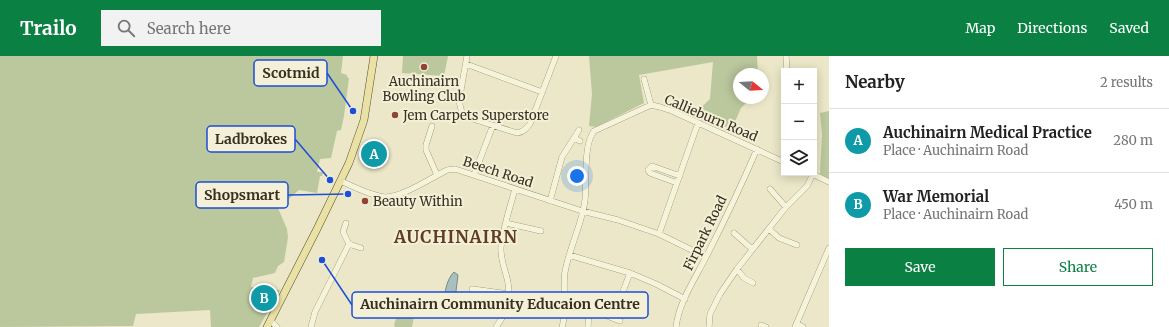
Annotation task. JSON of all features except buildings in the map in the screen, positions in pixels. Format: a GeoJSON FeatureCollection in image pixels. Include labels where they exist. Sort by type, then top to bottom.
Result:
{"type":"FeatureCollection","features":[{"type":"Feature","properties":{"kind":"main road"},"geometry":{"type":"LineString","coordinates":[[269,324],[341,182],[364,120],[374,56]]}},
{"type":"Feature","properties":{"kind":"street"},"geometry":{"type":"LineString","coordinates":[[467,56],[459,101],[462,113],[470,118],[517,133],[521,133],[526,130],[530,124],[556,56]]}},
{"type":"Feature","properties":{"kind":"street"},"geometry":{"type":"LineString","coordinates":[[786,56],[787,68]]}},
{"type":"Feature","properties":{"kind":"street"},"geometry":{"type":"LineString","coordinates":[[466,64],[542,92]]}},
{"type":"Feature","properties":{"kind":"street"},"geometry":{"type":"LineString","coordinates":[[644,79],[651,105]]}},
{"type":"Feature","properties":{"kind":"street","name":"Callieburn Road"},"geometry":{"type":"LineString","coordinates":[[582,211],[585,200],[588,145],[591,135],[598,129],[651,105],[660,106],[781,161]]}},
{"type":"Feature","properties":{"kind":"street"},"geometry":{"type":"LineString","coordinates":[[659,234],[698,123]]}},
{"type":"Feature","properties":{"kind":"street"},"geometry":{"type":"LineString","coordinates":[[474,175],[493,125]]}},
{"type":"Feature","properties":{"kind":"street"},"geometry":{"type":"LineString","coordinates":[[432,126],[426,145],[426,150],[437,175]]}},
{"type":"Feature","properties":{"kind":"street"},"geometry":{"type":"LineString","coordinates":[[550,201],[562,157],[579,130]]}},
{"type":"Feature","properties":{"kind":"street"},"geometry":{"type":"LineString","coordinates":[[574,138],[580,141]]}},
{"type":"Feature","properties":{"kind":"street","name":"Firpark Road"},"geometry":{"type":"LineString","coordinates":[[676,327],[677,318],[685,299],[757,149]]}},
{"type":"Feature","properties":{"kind":"street"},"geometry":{"type":"LineString","coordinates":[[677,183],[650,173],[648,170],[652,166],[680,176]]}},
{"type":"Feature","properties":{"kind":"street","name":"Beech Road"},"geometry":{"type":"LineString","coordinates":[[341,182],[371,193],[389,197],[400,194],[447,170],[455,169],[550,201],[618,220],[659,234],[706,258]]}},
{"type":"Feature","properties":{"kind":"street"},"geometry":{"type":"LineString","coordinates":[[708,327],[710,314],[720,294],[752,249],[786,207],[807,186],[811,176]]}},
{"type":"Feature","properties":{"kind":"street"},"geometry":{"type":"LineString","coordinates":[[817,176],[829,182]]}},
{"type":"Feature","properties":{"kind":"street"},"geometry":{"type":"LineString","coordinates":[[496,327],[505,312],[509,294],[501,248],[503,233],[515,189]]}},
{"type":"Feature","properties":{"kind":"street"},"geometry":{"type":"LineString","coordinates":[[770,189],[786,207]]}},
{"type":"Feature","properties":{"kind":"street"},"geometry":{"type":"LineString","coordinates":[[562,327],[565,315],[565,273],[582,211]]}},
{"type":"Feature","properties":{"kind":"street"},"geometry":{"type":"LineString","coordinates":[[346,223],[343,232],[349,244],[361,248]]}},
{"type":"Feature","properties":{"kind":"street"},"geometry":{"type":"LineString","coordinates":[[506,223],[541,231]]}},
{"type":"Feature","properties":{"kind":"street"},"geometry":{"type":"LineString","coordinates":[[769,229],[779,238],[797,245]]}},
{"type":"Feature","properties":{"kind":"street"},"geometry":{"type":"LineString","coordinates":[[734,233],[752,249]]}},
{"type":"Feature","properties":{"kind":"street"},"geometry":{"type":"LineString","coordinates":[[311,327],[315,312],[349,244]]}},
{"type":"Feature","properties":{"kind":"street"},"geometry":{"type":"LineString","coordinates":[[803,327],[796,326],[829,248]]}},
{"type":"Feature","properties":{"kind":"street"},"geometry":{"type":"LineString","coordinates":[[569,255],[630,274],[656,284],[685,299]]}},
{"type":"Feature","properties":{"kind":"street"},"geometry":{"type":"LineString","coordinates":[[738,269],[744,278],[753,283]]}},
{"type":"Feature","properties":{"kind":"street"},"geometry":{"type":"LineString","coordinates":[[622,294],[630,274]]}},
{"type":"Feature","properties":{"kind":"street"},"geometry":{"type":"LineString","coordinates":[[472,289],[509,294]]}},
{"type":"Feature","properties":{"kind":"street"},"geometry":{"type":"LineString","coordinates":[[565,299],[577,300],[589,306],[588,327]]}},
{"type":"Feature","properties":{"kind":"street"},"geometry":{"type":"LineString","coordinates":[[589,309],[620,321]]}},
{"type":"Feature","properties":{"kind":"street"},"geometry":{"type":"LineString","coordinates":[[269,324],[277,327]]}},
{"type":"Feature","properties":{"kind":"green space"},"geometry":{"type":"Polygon","coordinates":[[[0,56],[343,56],[341,73],[347,75],[349,78],[344,116],[341,130],[337,131],[331,158],[320,159],[317,172],[323,172],[322,176],[320,176],[317,193],[299,190],[278,208],[287,229],[288,237],[284,262],[278,266],[275,273],[253,278],[251,287],[280,290],[259,327],[211,327],[210,310],[136,314],[133,326],[0,327],[0,56]]]}},
{"type":"Feature","properties":{"kind":"green space","name":"Auchinairn Bowling Club"},"geometry":{"type":"Polygon","coordinates":[[[403,56],[448,56],[444,76],[402,73],[403,56]]]}},
{"type":"Feature","properties":{"kind":"green space"},"geometry":{"type":"Polygon","coordinates":[[[589,56],[757,56],[758,68],[733,68],[733,104],[745,104],[741,108],[730,133],[692,116],[710,99],[713,62],[639,75],[644,103],[596,127],[589,126],[592,94],[589,56]]]}},
{"type":"Feature","properties":{"kind":"green space"},"geometry":{"type":"Polygon","coordinates":[[[829,111],[829,179],[820,174],[822,134],[820,113],[829,111]]]}},
{"type":"Feature","properties":{"kind":"green space"},"geometry":{"type":"Polygon","coordinates":[[[398,312],[414,316],[412,327],[395,327],[394,325],[398,312]]]}},
{"type":"Feature","properties":{"kind":"water"},"geometry":{"type":"Polygon","coordinates":[[[454,272],[458,275],[455,299],[449,303],[445,302],[445,294],[448,282],[454,272]]]}},
{"type":"Feature","properties":{"kind":"place","name":"Auchinairn Bowling Club"},"geometry":{"type":"Point","coordinates":[424,67]}},
{"type":"Feature","properties":{"kind":"place","name":"Scotmid"},"geometry":{"type":"Point","coordinates":[353,111]}},
{"type":"Feature","properties":{"kind":"place","name":"Jem Carpets Superstore"},"geometry":{"type":"Point","coordinates":[395,115]}},
{"type":"Feature","properties":{"kind":"place","name":"Auchinairn Medical Practice"},"geometry":{"type":"Point","coordinates":[374,154]}},
{"type":"Feature","properties":{"kind":"place","name":"Ladbrokes"},"geometry":{"type":"Point","coordinates":[330,180]}},
{"type":"Feature","properties":{"kind":"place","name":"Shopsmart"},"geometry":{"type":"Point","coordinates":[348,194]}},
{"type":"Feature","properties":{"kind":"place","name":"Beauty Within"},"geometry":{"type":"Point","coordinates":[365,201]}},
{"type":"Feature","properties":{"kind":"place","name":"Auchinairn Community Educaion Centre"},"geometry":{"type":"Point","coordinates":[322,260]}},
{"type":"Feature","properties":{"kind":"place","name":"War Memorial"},"geometry":{"type":"Point","coordinates":[264,298]}},
{"type":"Feature","properties":{"kind":"district","name":"AUCHINAIRN"},"geometry":{"type":"Point","coordinates":[456,237]}}]}
